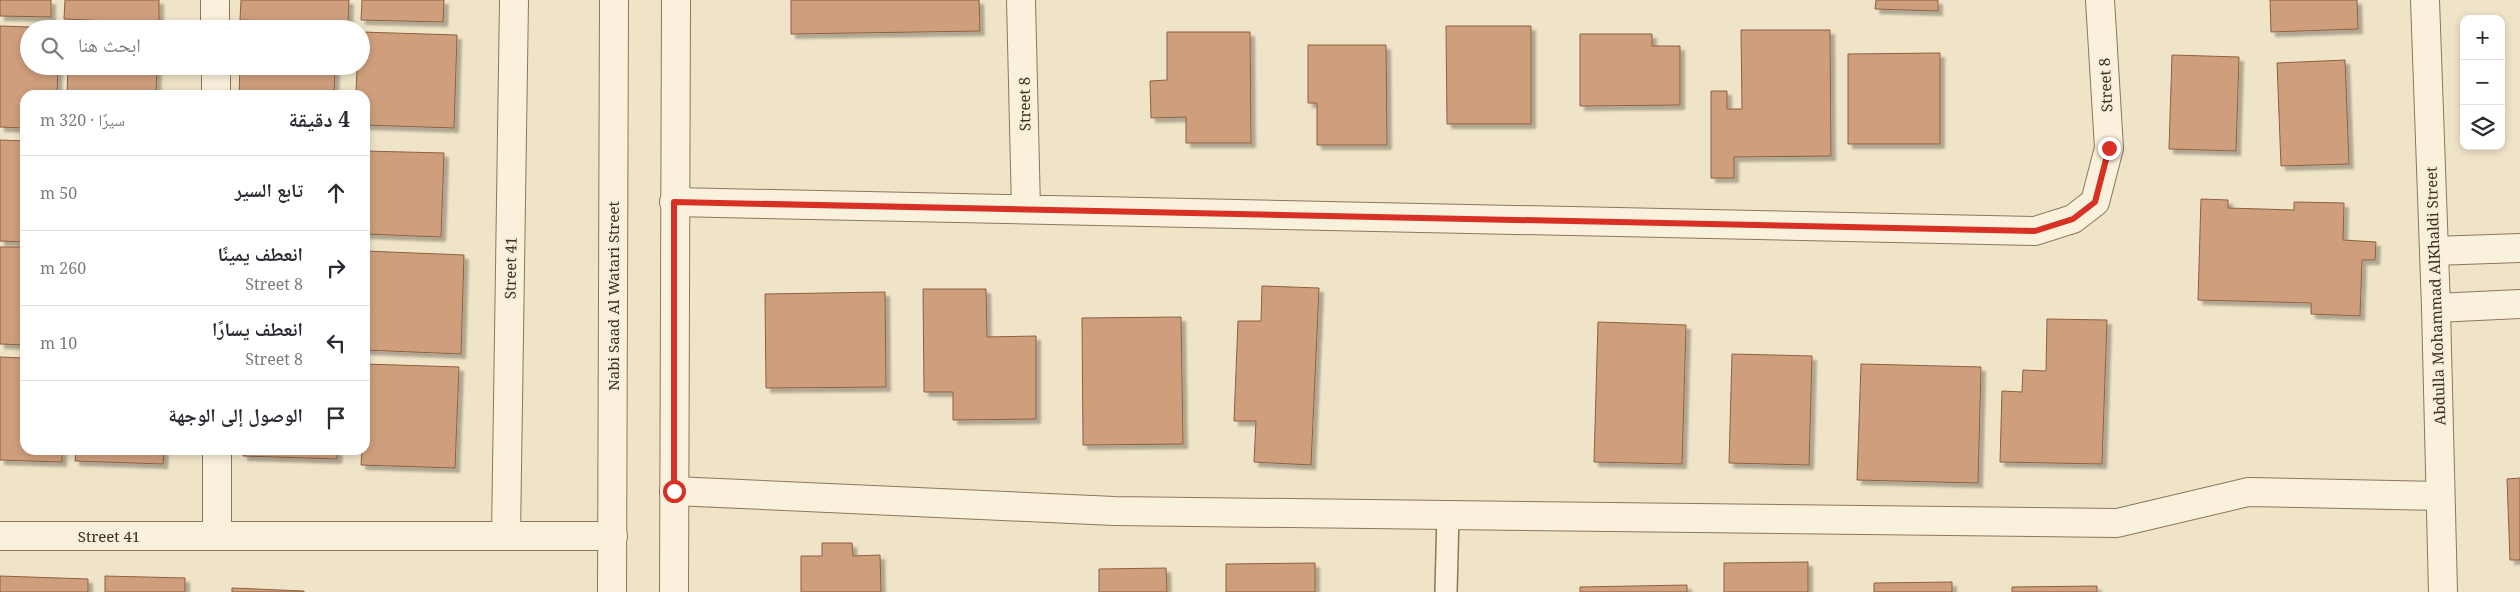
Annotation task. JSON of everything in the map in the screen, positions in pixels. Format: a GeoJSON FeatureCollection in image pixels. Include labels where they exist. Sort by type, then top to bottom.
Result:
{"type":"FeatureCollection","features":[{"type":"Feature","properties":{"kind":"street"},"geometry":{"type":"LineString","coordinates":[[215,0],[216,20]]}},
{"type":"Feature","properties":{"kind":"street","name":"Street 41"},"geometry":{"type":"LineString","coordinates":[[506,536],[514,0]]}},
{"type":"Feature","properties":{"kind":"street","name":"Nabi Saad Al Watari Street"},"geometry":{"type":"LineString","coordinates":[[612,592],[614,0]]}},
{"type":"Feature","properties":{"kind":"street"},"geometry":{"type":"LineString","coordinates":[[674,592],[676,0]]}},
{"type":"Feature","properties":{"kind":"street","name":"Street 8"},"geometry":{"type":"LineString","coordinates":[[1021,0],[1026,209]]}},
{"type":"Feature","properties":{"kind":"street","name":"Street 8"},"geometry":{"type":"LineString","coordinates":[[674,202],[2035,231],[2073,219],[2095,202],[2109,148],[2100,0]]}},
{"type":"Feature","properties":{"kind":"street","name":"Abdulla Mohammad AlKhaldi Street"},"geometry":{"type":"LineString","coordinates":[[2425,0],[2436,308],[2443,592]]}},
{"type":"Feature","properties":{"kind":"street"},"geometry":{"type":"LineString","coordinates":[[216,75],[216,90]]}},
{"type":"Feature","properties":{"kind":"street"},"geometry":{"type":"LineString","coordinates":[[2434,251],[2520,248]]}},
{"type":"Feature","properties":{"kind":"street"},"geometry":{"type":"LineString","coordinates":[[2436,308],[2520,304]]}},
{"type":"Feature","properties":{"kind":"street"},"geometry":{"type":"LineString","coordinates":[[217,455],[217,536]]}},
{"type":"Feature","properties":{"kind":"street"},"geometry":{"type":"LineString","coordinates":[[674,491],[1114,511],[2117,523],[2248,492],[2440,496]]}},
{"type":"Feature","properties":{"kind":"street","name":"Street 41"},"geometry":{"type":"LineString","coordinates":[[0,536],[613,536]]}},
{"type":"Feature","properties":{"kind":"lane"},"geometry":{"type":"LineString","coordinates":[[1446,592],[1448,514]]}},
{"type":"Feature","properties":{"kind":"building"},"geometry":{"type":"Polygon","coordinates":[[[0,0],[51,0],[51,17],[0,16],[0,0]]]}},
{"type":"Feature","properties":{"kind":"building"},"geometry":{"type":"Polygon","coordinates":[[[65,0],[159,0],[159,20],[64,19],[65,0]]]}},
{"type":"Feature","properties":{"kind":"building"},"geometry":{"type":"Polygon","coordinates":[[[241,0],[349,0],[348,20],[240,20],[241,0]]]}},
{"type":"Feature","properties":{"kind":"building"},"geometry":{"type":"Polygon","coordinates":[[[362,0],[444,0],[443,22],[361,20],[362,0]]]}},
{"type":"Feature","properties":{"kind":"building"},"geometry":{"type":"Polygon","coordinates":[[[791,0],[979,0],[980,31],[791,34],[791,0]]]}},
{"type":"Feature","properties":{"kind":"building"},"geometry":{"type":"Polygon","coordinates":[[[1876,0],[1938,0],[1938,11],[1875,9],[1876,0]]]}},
{"type":"Feature","properties":{"kind":"building"},"geometry":{"type":"Polygon","coordinates":[[[2270,0],[2357,0],[2358,29],[2271,32],[2270,0]]]}},
{"type":"Feature","properties":{"kind":"building"},"geometry":{"type":"Polygon","coordinates":[[[0,26],[20,27],[20,75],[58,75],[57,90],[20,90],[20,128],[0,127],[0,26]]]}},
{"type":"Feature","properties":{"kind":"building"},"geometry":{"type":"Polygon","coordinates":[[[1446,26],[1531,26],[1531,124],[1447,124],[1446,26]]]}},
{"type":"Feature","properties":{"kind":"building"},"geometry":{"type":"Polygon","coordinates":[[[1741,30],[1830,30],[1831,156],[1734,157],[1734,178],[1711,178],[1711,91],[1727,91],[1727,109],[1742,109],[1741,30]]]}},
{"type":"Feature","properties":{"kind":"building"},"geometry":{"type":"Polygon","coordinates":[[[370,32],[457,35],[454,128],[370,125],[370,90],[356,90],[357,75],[370,75],[370,32]]]}},
{"type":"Feature","properties":{"kind":"building"},"geometry":{"type":"Polygon","coordinates":[[[1167,32],[1250,32],[1251,143],[1186,143],[1186,117],[1151,118],[1150,81],[1167,80],[1167,32]]]}},
{"type":"Feature","properties":{"kind":"building"},"geometry":{"type":"Polygon","coordinates":[[[1580,34],[1652,34],[1652,46],[1680,46],[1680,105],[1580,106],[1580,34]]]}},
{"type":"Feature","properties":{"kind":"building"},"geometry":{"type":"Polygon","coordinates":[[[1308,45],[1386,45],[1387,145],[1317,145],[1317,103],[1308,103],[1308,45]]]}},
{"type":"Feature","properties":{"kind":"building"},"geometry":{"type":"Polygon","coordinates":[[[1940,53],[1940,144],[1848,144],[1848,54],[1940,53]]]}},
{"type":"Feature","properties":{"kind":"building"},"geometry":{"type":"Polygon","coordinates":[[[2172,55],[2239,57],[2236,151],[2169,149],[2172,55]]]}},
{"type":"Feature","properties":{"kind":"building"},"geometry":{"type":"Polygon","coordinates":[[[2345,60],[2349,164],[2281,166],[2277,63],[2345,60]]]}},
{"type":"Feature","properties":{"kind":"building"},"geometry":{"type":"Polygon","coordinates":[[[68,75],[157,75],[156,90],[67,90],[68,75]]]}},
{"type":"Feature","properties":{"kind":"building"},"geometry":{"type":"Polygon","coordinates":[[[240,75],[335,75],[334,90],[239,90],[240,75]]]}},
{"type":"Feature","properties":{"kind":"building"},"geometry":{"type":"Polygon","coordinates":[[[0,140],[20,141],[20,242],[0,241],[0,140]]]}},
{"type":"Feature","properties":{"kind":"building"},"geometry":{"type":"Polygon","coordinates":[[[370,151],[444,153],[441,237],[370,234],[370,151]]]}},
{"type":"Feature","properties":{"kind":"building"},"geometry":{"type":"Polygon","coordinates":[[[2201,199],[2228,200],[2228,208],[2294,210],[2294,202],[2344,203],[2343,240],[2376,242],[2375,260],[2362,260],[2360,316],[2311,314],[2311,303],[2198,300],[2201,199]]]}},
{"type":"Feature","properties":{"kind":"building"},"geometry":{"type":"Polygon","coordinates":[[[0,247],[20,247],[20,345],[0,344],[0,247]]]}},
{"type":"Feature","properties":{"kind":"building"},"geometry":{"type":"Polygon","coordinates":[[[370,251],[464,255],[461,354],[370,350],[370,251]]]}},
{"type":"Feature","properties":{"kind":"building"},"geometry":{"type":"Polygon","coordinates":[[[1262,286],[1319,288],[1311,465],[1254,462],[1256,421],[1234,421],[1238,321],[1261,321],[1262,286]]]}},
{"type":"Feature","properties":{"kind":"building"},"geometry":{"type":"Polygon","coordinates":[[[923,289],[986,289],[987,337],[1036,336],[1036,419],[953,420],[953,392],[924,392],[923,289]]]}},
{"type":"Feature","properties":{"kind":"building"},"geometry":{"type":"Polygon","coordinates":[[[885,292],[886,387],[766,388],[765,294],[885,292]]]}},
{"type":"Feature","properties":{"kind":"building"},"geometry":{"type":"Polygon","coordinates":[[[1181,317],[1183,444],[1083,445],[1082,318],[1181,317]]]}},
{"type":"Feature","properties":{"kind":"building"},"geometry":{"type":"Polygon","coordinates":[[[2047,319],[2107,320],[2102,464],[2000,462],[2002,391],[2022,392],[2023,370],[2046,371],[2047,319]]]}},
{"type":"Feature","properties":{"kind":"building"},"geometry":{"type":"Polygon","coordinates":[[[1598,322],[1686,325],[1682,464],[1594,462],[1598,322]]]}},
{"type":"Feature","properties":{"kind":"building"},"geometry":{"type":"Polygon","coordinates":[[[1732,354],[1812,356],[1809,465],[1729,463],[1732,354]]]}},
{"type":"Feature","properties":{"kind":"building"},"geometry":{"type":"Polygon","coordinates":[[[0,357],[20,358],[20,455],[62,455],[62,462],[0,460],[0,357]]]}},
{"type":"Feature","properties":{"kind":"building"},"geometry":{"type":"Polygon","coordinates":[[[370,364],[459,367],[455,468],[361,465],[362,455],[370,455],[370,364]]]}},
{"type":"Feature","properties":{"kind":"building"},"geometry":{"type":"Polygon","coordinates":[[[1861,364],[1981,367],[1978,483],[1857,480],[1861,364]]]}},
{"type":"Feature","properties":{"kind":"building"},"geometry":{"type":"Polygon","coordinates":[[[76,455],[164,455],[163,464],[75,461],[76,455]]]}},
{"type":"Feature","properties":{"kind":"building"},"geometry":{"type":"Polygon","coordinates":[[[243,455],[337,455],[337,459],[243,455]]]}},
{"type":"Feature","properties":{"kind":"building"},"geometry":{"type":"Polygon","coordinates":[[[2520,478],[2520,560],[2510,560],[2507,479],[2520,478]]]}},
{"type":"Feature","properties":{"kind":"building"},"geometry":{"type":"Polygon","coordinates":[[[822,543],[852,543],[853,556],[880,555],[881,592],[801,592],[801,556],[822,556],[822,543]]]}},
{"type":"Feature","properties":{"kind":"building"},"geometry":{"type":"Polygon","coordinates":[[[1808,562],[1808,592],[1724,592],[1724,563],[1808,562]]]}},
{"type":"Feature","properties":{"kind":"building"},"geometry":{"type":"Polygon","coordinates":[[[1315,563],[1315,592],[1226,592],[1226,564],[1315,563]]]}},
{"type":"Feature","properties":{"kind":"building"},"geometry":{"type":"Polygon","coordinates":[[[1166,568],[1167,592],[1099,592],[1099,569],[1166,568]]]}},
{"type":"Feature","properties":{"kind":"building"},"geometry":{"type":"Polygon","coordinates":[[[0,576],[88,579],[88,592],[0,592],[0,576]]]}},
{"type":"Feature","properties":{"kind":"building"},"geometry":{"type":"Polygon","coordinates":[[[105,576],[185,578],[185,592],[105,592],[105,576]]]}},
{"type":"Feature","properties":{"kind":"building"},"geometry":{"type":"Polygon","coordinates":[[[1952,582],[1952,592],[1874,592],[1874,583],[1952,582]]]}},
{"type":"Feature","properties":{"kind":"building"},"geometry":{"type":"Polygon","coordinates":[[[1687,585],[1687,592],[1580,592],[1580,587],[1687,585]]]}},
{"type":"Feature","properties":{"kind":"building"},"geometry":{"type":"Polygon","coordinates":[[[2097,586],[2097,592],[2012,592],[2012,587],[2097,586]]]}},
{"type":"Feature","properties":{"kind":"building"},"geometry":{"type":"Polygon","coordinates":[[[232,588],[304,591],[304,592],[232,592],[232,588]]]}},
{"type":"Feature","properties":{"kind":"route"},"geometry":{"type":"LineString","coordinates":[[674,491],[674,202],[2035,231],[2073,219],[2095,202],[2109,148]]}}]}
